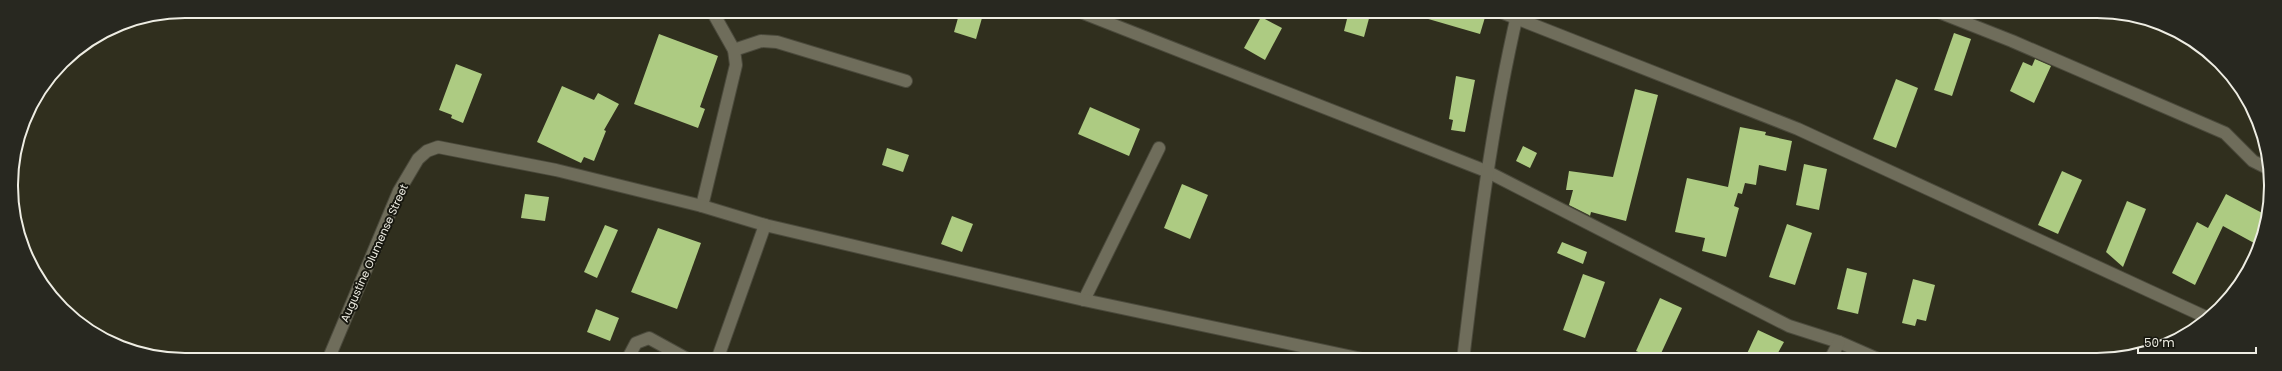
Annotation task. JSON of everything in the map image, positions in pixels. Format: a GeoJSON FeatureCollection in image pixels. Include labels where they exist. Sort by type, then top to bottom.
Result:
{"type":"FeatureCollection","features":[{"type":"Feature","properties":{"kind":"street"},"geometry":{"type":"LineString","coordinates":[[716,18],[734,50],[736,65],[702,206],[765,225],[1084,300],[1334,353]]}},
{"type":"Feature","properties":{"kind":"street"},"geometry":{"type":"LineString","coordinates":[[1096,18],[1486,171],[1789,326],[1839,342],[1864,353]]}},
{"type":"Feature","properties":{"kind":"street"},"geometry":{"type":"LineString","coordinates":[[1464,353],[1486,171],[1516,18]]}},
{"type":"Feature","properties":{"kind":"street"},"geometry":{"type":"LineString","coordinates":[[1524,18],[1798,129],[2202,315]]}},
{"type":"Feature","properties":{"kind":"street"},"geometry":{"type":"LineString","coordinates":[[1954,18],[2012,41],[2225,133],[2253,161],[2263,166]]}},
{"type":"Feature","properties":{"kind":"street"},"geometry":{"type":"LineString","coordinates":[[734,50],[761,41],[777,42],[906,82]]}},
{"type":"Feature","properties":{"kind":"street","name":"Augustine Olumense Street"},"geometry":{"type":"LineString","coordinates":[[331,353],[399,191],[418,159],[427,151],[438,147],[490,155],[702,206]]}},
{"type":"Feature","properties":{"kind":"street"},"geometry":{"type":"LineString","coordinates":[[1084,300],[1159,148]]}},
{"type":"Feature","properties":{"kind":"street"},"geometry":{"type":"LineString","coordinates":[[719,353],[765,225]]}},
{"type":"Feature","properties":{"kind":"street"},"geometry":{"type":"LineString","coordinates":[[631,353],[636,343],[649,338],[676,353]]}},
{"type":"Feature","properties":{"kind":"street"},"geometry":{"type":"LineString","coordinates":[[1834,353],[1839,342]]}},
{"type":"Feature","properties":{"kind":"building"},"geometry":{"type":"Polygon","coordinates":[[[958,18],[982,18],[976,39],[954,32],[958,18]]]}},
{"type":"Feature","properties":{"kind":"building"},"geometry":{"type":"Polygon","coordinates":[[[1260,18],[1282,28],[1265,60],[1244,48],[1260,18]]]}},
{"type":"Feature","properties":{"kind":"building"},"geometry":{"type":"Polygon","coordinates":[[[1347,18],[1369,18],[1364,37],[1344,31],[1347,18]]]}},
{"type":"Feature","properties":{"kind":"building"},"geometry":{"type":"Polygon","coordinates":[[[1425,18],[1485,18],[1480,34],[1425,18]]]}},
{"type":"Feature","properties":{"kind":"building"},"geometry":{"type":"Polygon","coordinates":[[[1954,33],[1971,39],[1952,96],[1934,90],[1954,33]]]}},
{"type":"Feature","properties":{"kind":"building"},"geometry":{"type":"Polygon","coordinates":[[[659,34],[718,56],[700,107],[705,109],[698,128],[634,104],[659,34]]]}},
{"type":"Feature","properties":{"kind":"building"},"geometry":{"type":"Polygon","coordinates":[[[2035,59],[2051,66],[2034,103],[2010,91],[2023,62],[2032,66],[2035,59]]]}},
{"type":"Feature","properties":{"kind":"building"},"geometry":{"type":"Polygon","coordinates":[[[456,64],[482,74],[463,123],[451,118],[452,115],[439,110],[456,64]]]}},
{"type":"Feature","properties":{"kind":"building"},"geometry":{"type":"Polygon","coordinates":[[[1456,76],[1475,80],[1465,132],[1451,130],[1453,120],[1449,119],[1456,76]]]}},
{"type":"Feature","properties":{"kind":"building"},"geometry":{"type":"Polygon","coordinates":[[[1896,79],[1918,88],[1896,148],[1873,139],[1896,79]]]}},
{"type":"Feature","properties":{"kind":"building"},"geometry":{"type":"Polygon","coordinates":[[[562,86],[594,100],[598,93],[619,104],[604,130],[606,131],[594,161],[584,157],[581,163],[537,142],[562,86]]]}},
{"type":"Feature","properties":{"kind":"building"},"geometry":{"type":"Polygon","coordinates":[[[1635,89],[1658,95],[1626,221],[1591,212],[1590,216],[1569,205],[1573,190],[1566,190],[1569,171],[1613,177],[1635,89]]]}},
{"type":"Feature","properties":{"kind":"building"},"geometry":{"type":"Polygon","coordinates":[[[1090,107],[1140,129],[1129,156],[1078,134],[1090,107]]]}},
{"type":"Feature","properties":{"kind":"building"},"geometry":{"type":"Polygon","coordinates":[[[1740,127],[1766,132],[1765,135],[1792,141],[1786,171],[1759,165],[1756,185],[1745,183],[1742,194],[1738,193],[1734,206],[1739,208],[1726,257],[1702,251],[1705,238],[1675,232],[1687,178],[1728,187],[1740,127]]]}},
{"type":"Feature","properties":{"kind":"building"},"geometry":{"type":"Polygon","coordinates":[[[1523,146],[1537,153],[1530,168],[1516,161],[1523,146]]]}},
{"type":"Feature","properties":{"kind":"building"},"geometry":{"type":"Polygon","coordinates":[[[887,148],[909,155],[903,172],[882,165],[887,148]]]}},
{"type":"Feature","properties":{"kind":"building"},"geometry":{"type":"Polygon","coordinates":[[[1804,164],[1827,169],[1819,210],[1796,205],[1804,164]]]}},
{"type":"Feature","properties":{"kind":"building"},"geometry":{"type":"Polygon","coordinates":[[[2062,171],[2082,180],[2058,234],[2038,225],[2062,171]]]}},
{"type":"Feature","properties":{"kind":"building"},"geometry":{"type":"Polygon","coordinates":[[[1182,184],[1208,195],[1190,239],[1164,228],[1182,184]]]}},
{"type":"Feature","properties":{"kind":"building"},"geometry":{"type":"Polygon","coordinates":[[[525,194],[549,197],[545,221],[521,218],[525,194]]]}},
{"type":"Feature","properties":{"kind":"building"},"geometry":{"type":"Polygon","coordinates":[[[2226,194],[2262,213],[2254,243],[2223,226],[2195,285],[2172,273],[2197,222],[2208,228],[2226,194]]]}},
{"type":"Feature","properties":{"kind":"building"},"geometry":{"type":"Polygon","coordinates":[[[2127,201],[2146,209],[2123,267],[2106,252],[2127,201]]]}},
{"type":"Feature","properties":{"kind":"building"},"geometry":{"type":"Polygon","coordinates":[[[952,216],[973,224],[962,252],[941,244],[952,216]]]}},
{"type":"Feature","properties":{"kind":"building"},"geometry":{"type":"Polygon","coordinates":[[[1787,224],[1812,233],[1795,285],[1769,277],[1787,224]]]}},
{"type":"Feature","properties":{"kind":"building"},"geometry":{"type":"Polygon","coordinates":[[[605,225],[618,230],[597,278],[584,272],[605,225]]]}},
{"type":"Feature","properties":{"kind":"building"},"geometry":{"type":"Polygon","coordinates":[[[658,228],[701,243],[677,309],[631,292],[658,228]]]}},
{"type":"Feature","properties":{"kind":"building"},"geometry":{"type":"Polygon","coordinates":[[[1562,242],[1587,252],[1583,264],[1557,253],[1562,242]]]}},
{"type":"Feature","properties":{"kind":"building"},"geometry":{"type":"Polygon","coordinates":[[[1847,268],[1867,273],[1858,314],[1837,309],[1847,268]]]}},
{"type":"Feature","properties":{"kind":"building"},"geometry":{"type":"Polygon","coordinates":[[[1583,274],[1605,282],[1585,338],[1563,330],[1583,274]]]}},
{"type":"Feature","properties":{"kind":"building"},"geometry":{"type":"Polygon","coordinates":[[[1913,279],[1935,285],[1926,321],[1917,319],[1915,326],[1902,323],[1913,279]]]}},
{"type":"Feature","properties":{"kind":"building"},"geometry":{"type":"Polygon","coordinates":[[[1660,298],[1682,308],[1661,353],[1640,353],[1636,351],[1660,298]]]}},
{"type":"Feature","properties":{"kind":"building"},"geometry":{"type":"Polygon","coordinates":[[[596,309],[619,318],[610,341],[587,332],[596,309]]]}},
{"type":"Feature","properties":{"kind":"building"},"geometry":{"type":"Polygon","coordinates":[[[1758,330],[1784,342],[1778,353],[1747,353],[1758,330]]]}}]}
